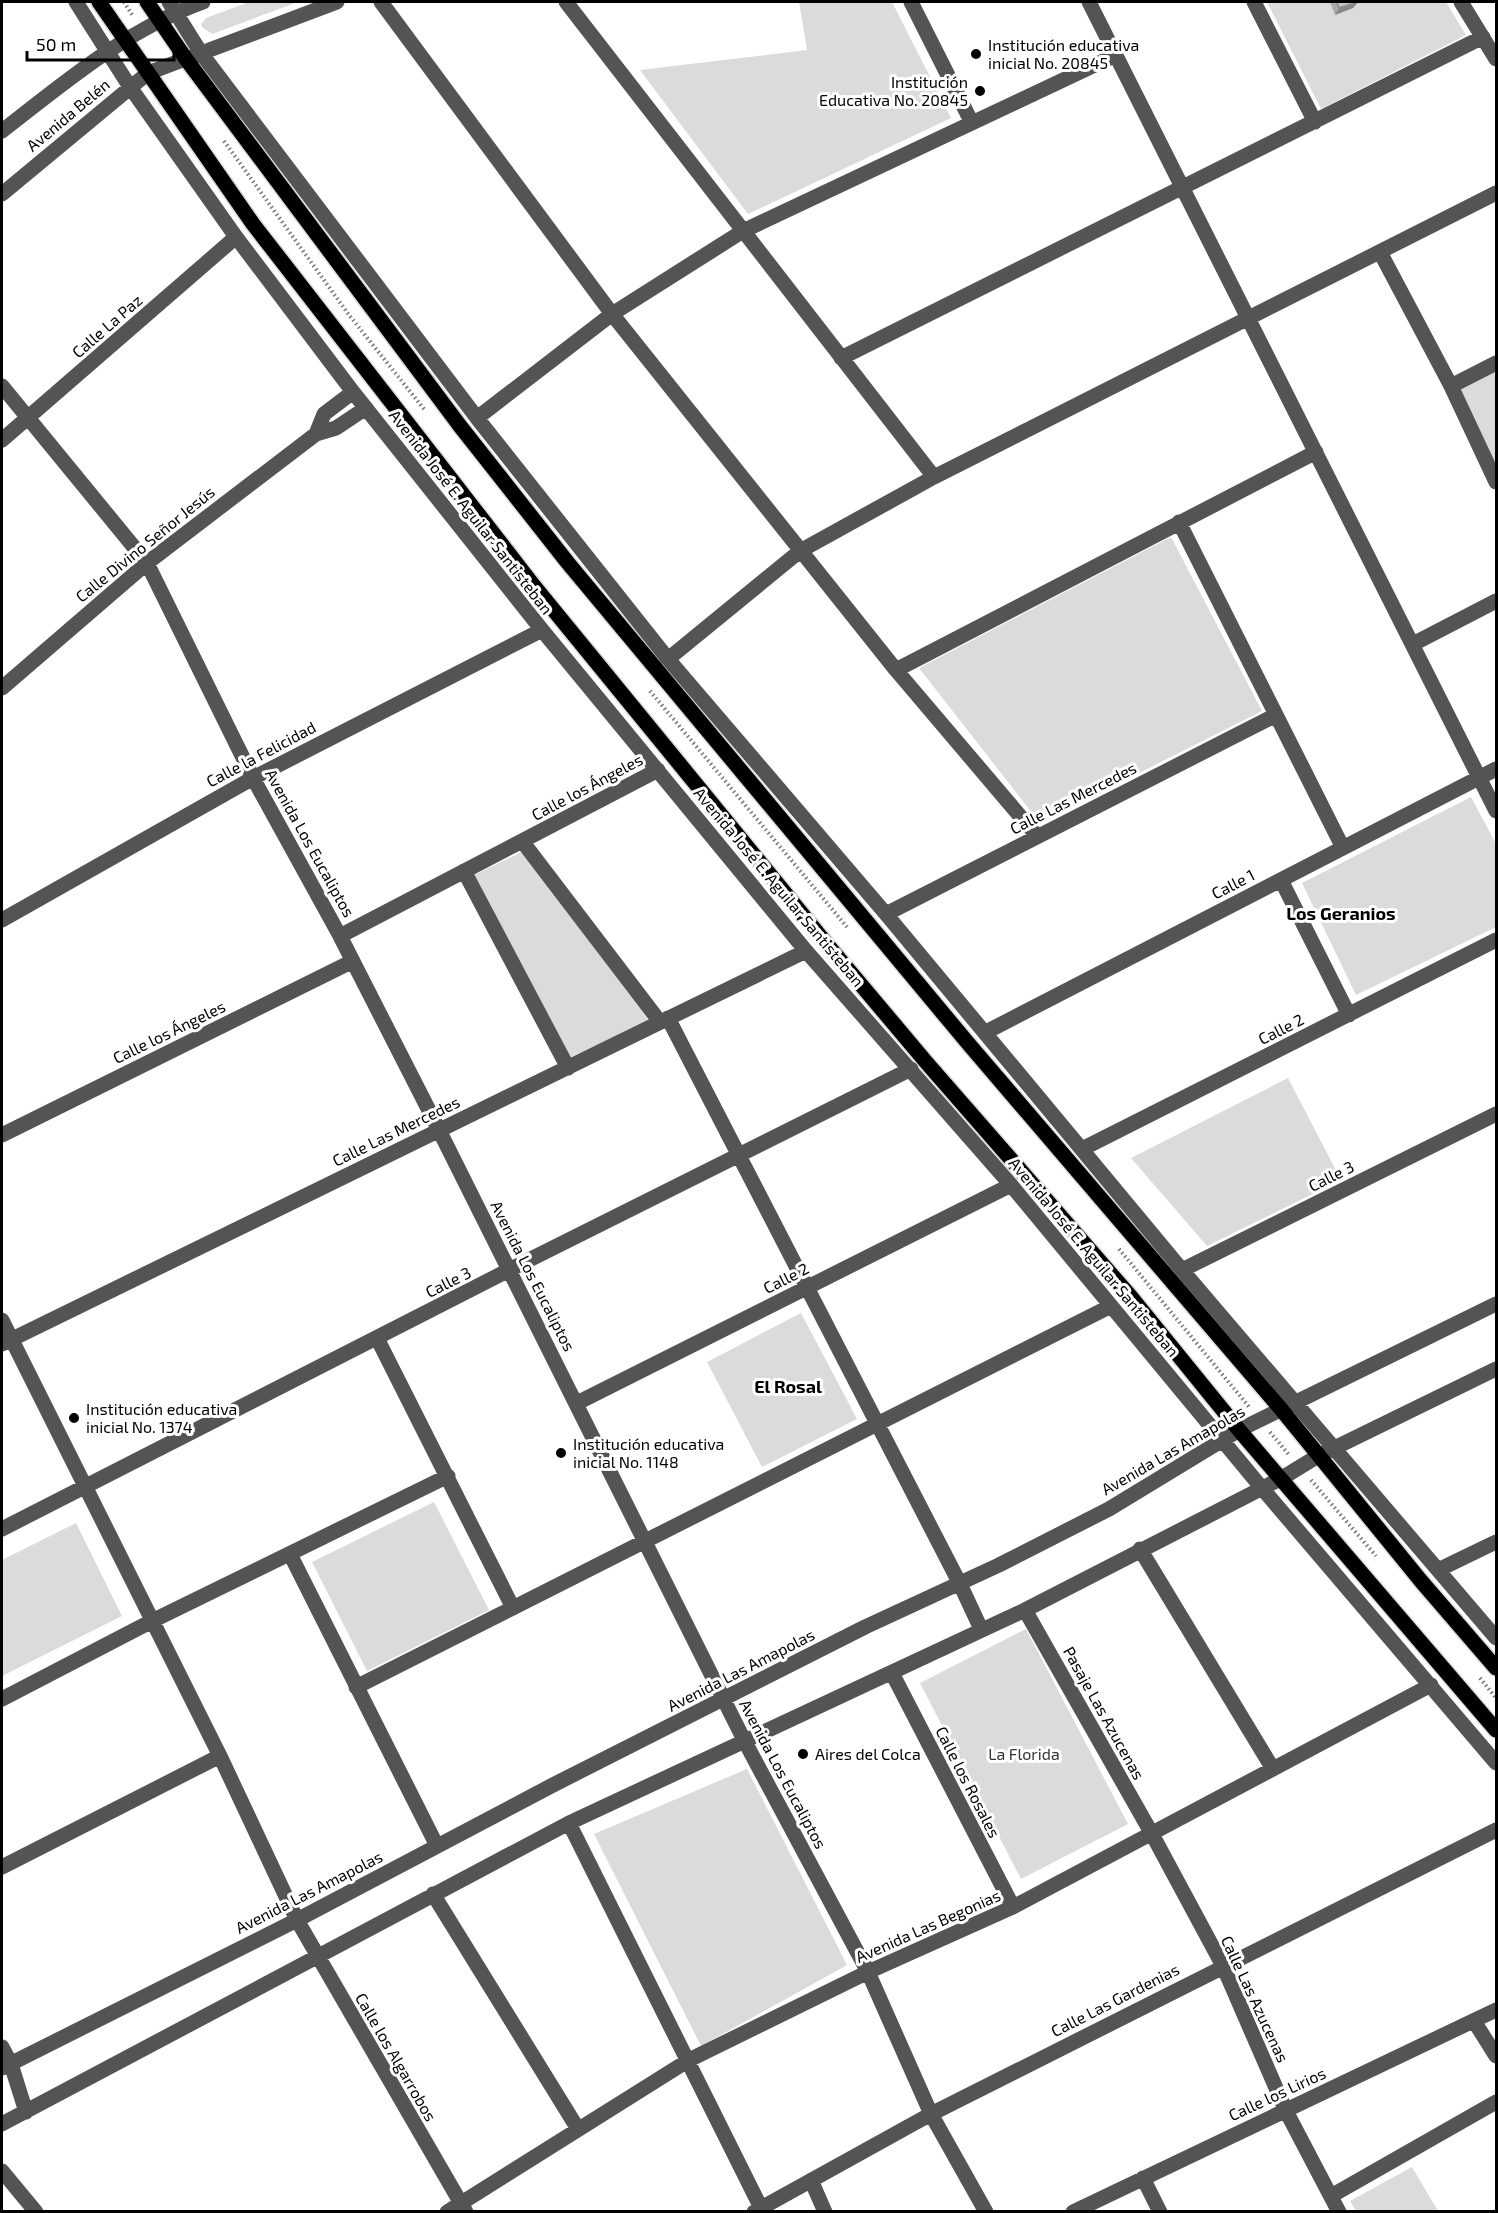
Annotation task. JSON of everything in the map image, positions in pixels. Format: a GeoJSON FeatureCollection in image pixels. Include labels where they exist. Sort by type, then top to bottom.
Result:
{"type":"FeatureCollection","features":[{"type":"Feature","properties":{"kind":"main road","name":"Avenida José E. Aguilar Santisteban"},"geometry":{"type":"LineString","coordinates":[[99,2],[254,224],[534,586],[926,1062],[1131,1297],[1239,1430],[1497,1730]]}},
{"type":"Feature","properties":{"kind":"main road"},"geometry":{"type":"LineString","coordinates":[[147,2],[159,20],[194,56],[459,426],[568,563],[997,1077],[1281,1409],[1420,1581],[1497,1668]]}},
{"type":"Feature","properties":{"kind":"street","name":"Avenida José E. Aguilar Santisteban"},"geometry":{"type":"LineString","coordinates":[[76,2],[130,87],[236,237],[353,392],[542,630],[806,951],[1011,1185],[1261,1487],[1497,1764]]}},
{"type":"Feature","properties":{"kind":"street","name":"Avenida Belén"},"geometry":{"type":"LineString","coordinates":[[2,131],[106,50],[159,20],[172,7],[203,2]]}},
{"type":"Feature","properties":{"kind":"street","name":"Avenida Belén"},"geometry":{"type":"LineString","coordinates":[[2,194],[148,73],[337,2]]}},
{"type":"Feature","properties":{"kind":"street"},"geometry":{"type":"LineString","coordinates":[[381,2],[612,314],[896,670],[1037,836]]}},
{"type":"Feature","properties":{"kind":"street"},"geometry":{"type":"LineString","coordinates":[[566,2],[934,477]]}},
{"type":"Feature","properties":{"kind":"street"},"geometry":{"type":"LineString","coordinates":[[911,2],[972,123]]}},
{"type":"Feature","properties":{"kind":"street"},"geometry":{"type":"LineString","coordinates":[[1089,2],[1497,812]]}},
{"type":"Feature","properties":{"kind":"street"},"geometry":{"type":"LineString","coordinates":[[1254,2],[1315,122]]}},
{"type":"Feature","properties":{"kind":"street"},"geometry":{"type":"LineString","coordinates":[[1461,2],[1497,59]]}},
{"type":"Feature","properties":{"kind":"street"},"geometry":{"type":"LineString","coordinates":[[172,7],[194,56],[668,659],[986,1032],[1182,1270],[1497,1638]]}},
{"type":"Feature","properties":{"kind":"street"},"geometry":{"type":"LineString","coordinates":[[841,358],[1483,38]]}},
{"type":"Feature","properties":{"kind":"street"},"geometry":{"type":"LineString","coordinates":[[477,418],[612,314],[743,231],[1116,55]]}},
{"type":"Feature","properties":{"kind":"street"},"geometry":{"type":"LineString","coordinates":[[668,659],[800,551],[934,477],[1497,193]]}},
{"type":"Feature","properties":{"kind":"street","name":"Calle La Paz"},"geometry":{"type":"LineString","coordinates":[[2,440],[236,237]]}},
{"type":"Feature","properties":{"kind":"street"},"geometry":{"type":"LineString","coordinates":[[1380,252],[1451,386],[1497,482]]}},
{"type":"Feature","properties":{"kind":"street"},"geometry":{"type":"LineString","coordinates":[[1451,386],[1497,363]]}},
{"type":"Feature","properties":{"kind":"street","name":"Avenida Los Eucaliptos"},"geometry":{"type":"LineString","coordinates":[[2,386],[147,563],[252,778],[340,936],[439,1130],[744,1740],[868,1972],[931,2114],[986,2211]]}},
{"type":"Feature","properties":{"kind":"street","name":"Calle Divino Señor Jesús"},"geometry":{"type":"LineString","coordinates":[[316,434],[324,414],[353,392]]}},
{"type":"Feature","properties":{"kind":"street","name":"Calle Divino Señor Jesús"},"geometry":{"type":"LineString","coordinates":[[2,688],[147,563],[316,434],[336,428],[366,408]]}},
{"type":"Feature","properties":{"kind":"street"},"geometry":{"type":"LineString","coordinates":[[896,670],[1316,452]]}},
{"type":"Feature","properties":{"kind":"street"},"geometry":{"type":"LineString","coordinates":[[1179,522],[1343,848]]}},
{"type":"Feature","properties":{"kind":"street"},"geometry":{"type":"LineString","coordinates":[[1413,644],[1497,601]]}},
{"type":"Feature","properties":{"kind":"street","name":"Calle la Felicidad"},"geometry":{"type":"LineString","coordinates":[[2,920],[252,778],[542,630]]}},
{"type":"Feature","properties":{"kind":"street","name":"Calle Las Mercedes"},"geometry":{"type":"LineString","coordinates":[[886,914],[1276,715]]}},
{"type":"Feature","properties":{"kind":"street","name":"Calle 1"},"geometry":{"type":"LineString","coordinates":[[986,1032],[1497,769]]}},
{"type":"Feature","properties":{"kind":"street","name":"Calle los Ángeles"},"geometry":{"type":"LineString","coordinates":[[340,936],[658,770]]}},
{"type":"Feature","properties":{"kind":"street"},"geometry":{"type":"LineString","coordinates":[[522,841],[664,1020],[739,1156],[960,1584],[981,1629]]}},
{"type":"Feature","properties":{"kind":"street"},"geometry":{"type":"LineString","coordinates":[[464,872],[568,1068]]}},
{"type":"Feature","properties":{"kind":"street"},"geometry":{"type":"LineString","coordinates":[[1281,880],[1349,1015]]}},
{"type":"Feature","properties":{"kind":"street","name":"Calle 2"},"geometry":{"type":"LineString","coordinates":[[1082,1149],[1497,940]]}},
{"type":"Feature","properties":{"kind":"street","name":"Calle Las Mercedes"},"geometry":{"type":"LineString","coordinates":[[6,1342],[806,951]]}},
{"type":"Feature","properties":{"kind":"street","name":"Calle los Ángeles"},"geometry":{"type":"LineString","coordinates":[[2,1135],[353,961]]}},
{"type":"Feature","properties":{"kind":"street","name":"Calle 3"},"geometry":{"type":"LineString","coordinates":[[2,1529],[509,1270],[911,1070]]}},
{"type":"Feature","properties":{"kind":"street","name":"Calle 3"},"geometry":{"type":"LineString","coordinates":[[1182,1270],[1497,1114]]}},
{"type":"Feature","properties":{"kind":"street","name":"Calle 2"},"geometry":{"type":"LineString","coordinates":[[577,1403],[1011,1185]]}},
{"type":"Feature","properties":{"kind":"street","name":"Avenida Las Amapolas"},"geometry":{"type":"LineString","coordinates":[[6,2066],[297,1920],[437,1845],[865,1627],[960,1584],[1109,1509],[1239,1430],[1497,1304]]}},
{"type":"Feature","properties":{"kind":"street"},"geometry":{"type":"LineString","coordinates":[[356,1687],[1111,1306]]}},
{"type":"Feature","properties":{"kind":"street","name":"Calle los Algarrobos"},"geometry":{"type":"LineString","coordinates":[[2,1320],[6,1342],[85,1487],[220,1756],[297,1920],[463,2207]]}},
{"type":"Feature","properties":{"kind":"street"},"geometry":{"type":"LineString","coordinates":[[377,1338],[513,1608]]}},
{"type":"Feature","properties":{"kind":"street"},"geometry":{"type":"LineString","coordinates":[[2,2124],[570,1823],[1025,1610],[1282,1478],[1318,1456],[1497,1369]]}},
{"type":"Feature","properties":{"kind":"street"},"geometry":{"type":"LineString","coordinates":[[2,1699],[152,1621],[447,1476]]}},
{"type":"Feature","properties":{"kind":"street"},"geometry":{"type":"LineString","coordinates":[[1438,1570],[1497,1542]]}},
{"type":"Feature","properties":{"kind":"street"},"geometry":{"type":"LineString","coordinates":[[1140,1549],[1273,1769]]}},
{"type":"Feature","properties":{"kind":"street"},"geometry":{"type":"LineString","coordinates":[[290,1554],[437,1845]]}},
{"type":"Feature","properties":{"kind":"street","name":"Pasaje Las Azucenas"},"geometry":{"type":"LineString","coordinates":[[1025,1610],[1152,1834]]}},
{"type":"Feature","properties":{"kind":"street","name":"Calle los Rosales"},"geometry":{"type":"LineString","coordinates":[[892,1673],[1013,1907]]}},
{"type":"Feature","properties":{"kind":"street","name":"Avenida Las Begonias"},"geometry":{"type":"LineString","coordinates":[[447,2211],[463,2207],[578,2129],[689,2060],[868,1972],[1013,1907],[1431,1685]]}},
{"type":"Feature","properties":{"kind":"street"},"geometry":{"type":"LineString","coordinates":[[2,1867],[220,1756]]}},
{"type":"Feature","properties":{"kind":"street"},"geometry":{"type":"LineString","coordinates":[[570,1823],[689,2060],[758,2210]]}},
{"type":"Feature","properties":{"kind":"street","name":"Calle Las Gardenias"},"geometry":{"type":"LineString","coordinates":[[758,2210],[931,2114],[1497,1830]]}},
{"type":"Feature","properties":{"kind":"street","name":"Calle Las Azucenas"},"geometry":{"type":"LineString","coordinates":[[1152,1834],[1223,1966],[1286,2110],[1338,2211]]}},
{"type":"Feature","properties":{"kind":"street"},"geometry":{"type":"LineString","coordinates":[[433,1894],[578,2129]]}},
{"type":"Feature","properties":{"kind":"street","name":"Calle los Lirios"},"geometry":{"type":"LineString","coordinates":[[1073,2211],[1497,2010]]}},
{"type":"Feature","properties":{"kind":"street"},"geometry":{"type":"LineString","coordinates":[[1474,2021],[1497,2056]]}},
{"type":"Feature","properties":{"kind":"street"},"geometry":{"type":"LineString","coordinates":[[2,2047],[6,2066],[26,2112]]}},
{"type":"Feature","properties":{"kind":"street"},"geometry":{"type":"LineString","coordinates":[[1331,2196],[1497,2102]]}},
{"type":"Feature","properties":{"kind":"street"},"geometry":{"type":"LineString","coordinates":[[2,2171],[36,2211]]}},
{"type":"Feature","properties":{"kind":"street"},"geometry":{"type":"LineString","coordinates":[[1143,2178],[1160,2211]]}},
{"type":"Feature","properties":{"kind":"street"},"geometry":{"type":"LineString","coordinates":[[811,2180],[825,2211]]}},
{"type":"Feature","properties":{"kind":"path"},"geometry":{"type":"LineString","coordinates":[[124,2],[135,19]]}},
{"type":"Feature","properties":{"kind":"path"},"geometry":{"type":"LineString","coordinates":[[1260,1420],[1300,1467]]}},
{"type":"Feature","properties":{"kind":"green space"},"geometry":{"type":"Polygon","coordinates":[[[249,2],[298,2],[212,34],[202,27],[201,24],[206,18],[249,2]]]}},
{"type":"Feature","properties":{"kind":"green space"},"geometry":{"type":"Polygon","coordinates":[[[799,2],[892,2],[951,118],[748,214],[640,70],[807,50],[799,2]]]}},
{"type":"Feature","properties":{"kind":"green space"},"geometry":{"type":"Polygon","coordinates":[[[1267,2],[1446,2],[1466,35],[1321,109],[1267,2]]]}},
{"type":"Feature","properties":{"kind":"green space"},"geometry":{"type":"Polygon","coordinates":[[[1496,363],[1496,482],[1451,386],[1496,363]]]}},
{"type":"Feature","properties":{"kind":"green space"},"geometry":{"type":"Polygon","coordinates":[[[1171,537],[1262,711],[1040,823],[919,668],[1171,537]]]}},
{"type":"Feature","properties":{"kind":"green space"},"geometry":{"type":"Polygon","coordinates":[[[1471,797],[1496,844],[1496,927],[1356,995],[1302,883],[1471,797]]]}},
{"type":"Feature","properties":{"kind":"green space"},"geometry":{"type":"Polygon","coordinates":[[[522,852],[649,1021],[564,1060],[474,875],[522,852]]]}},
{"type":"Feature","properties":{"kind":"green space"},"geometry":{"type":"Polygon","coordinates":[[[1288,1078],[1341,1180],[1207,1246],[1131,1158],[1288,1078]]]}},
{"type":"Feature","properties":{"kind":"green space"},"geometry":{"type":"Polygon","coordinates":[[[801,1313],[857,1419],[762,1467],[707,1362],[801,1313]]]}},
{"type":"Feature","properties":{"kind":"green space"},"geometry":{"type":"Polygon","coordinates":[[[434,1502],[489,1610],[367,1671],[312,1562],[434,1502]]]}},
{"type":"Feature","properties":{"kind":"green space"},"geometry":{"type":"Polygon","coordinates":[[[76,1523],[122,1616],[2,1676],[2,1560],[76,1523]]]}},
{"type":"Feature","properties":{"kind":"green space","name":"La Florida"},"geometry":{"type":"Polygon","coordinates":[[[1026,1629],[1128,1824],[1021,1879],[920,1683],[1026,1629]]]}},
{"type":"Feature","properties":{"kind":"green space"},"geometry":{"type":"Polygon","coordinates":[[[747,1769],[847,1965],[701,2046],[594,1834],[747,1769]]]}},
{"type":"Feature","properties":{"kind":"green space"},"geometry":{"type":"Polygon","coordinates":[[[1412,2167],[1438,2211],[1356,2211],[1350,2201],[1412,2167]]]}},
{"type":"Feature","properties":{"kind":"building"},"geometry":{"type":"Polygon","coordinates":[[[1337,2],[1358,2],[1339,8],[1337,2]]]}},
{"type":"Feature","properties":{"kind":"place","name":"Institución educativa inicial No. 20845"},"geometry":{"type":"Point","coordinates":[976,54]}},
{"type":"Feature","properties":{"kind":"place","name":"Institución Educativa No. 20845"},"geometry":{"type":"Point","coordinates":[980,91]}},
{"type":"Feature","properties":{"kind":"place","name":"Institución educativa inicial No. 1374"},"geometry":{"type":"Point","coordinates":[74,1418]}},
{"type":"Feature","properties":{"kind":"place","name":"Institución educativa inicial No. 1148"},"geometry":{"type":"Point","coordinates":[561,1453]}},
{"type":"Feature","properties":{"kind":"place","name":"Aires del Colca"},"geometry":{"type":"Point","coordinates":[803,1754]}},
{"type":"Feature","properties":{"kind":"district","name":"Los Geranios"},"geometry":{"type":"Point","coordinates":[1341,914]}},
{"type":"Feature","properties":{"kind":"district","name":"El Rosal"},"geometry":{"type":"Point","coordinates":[788,1387]}}]}
